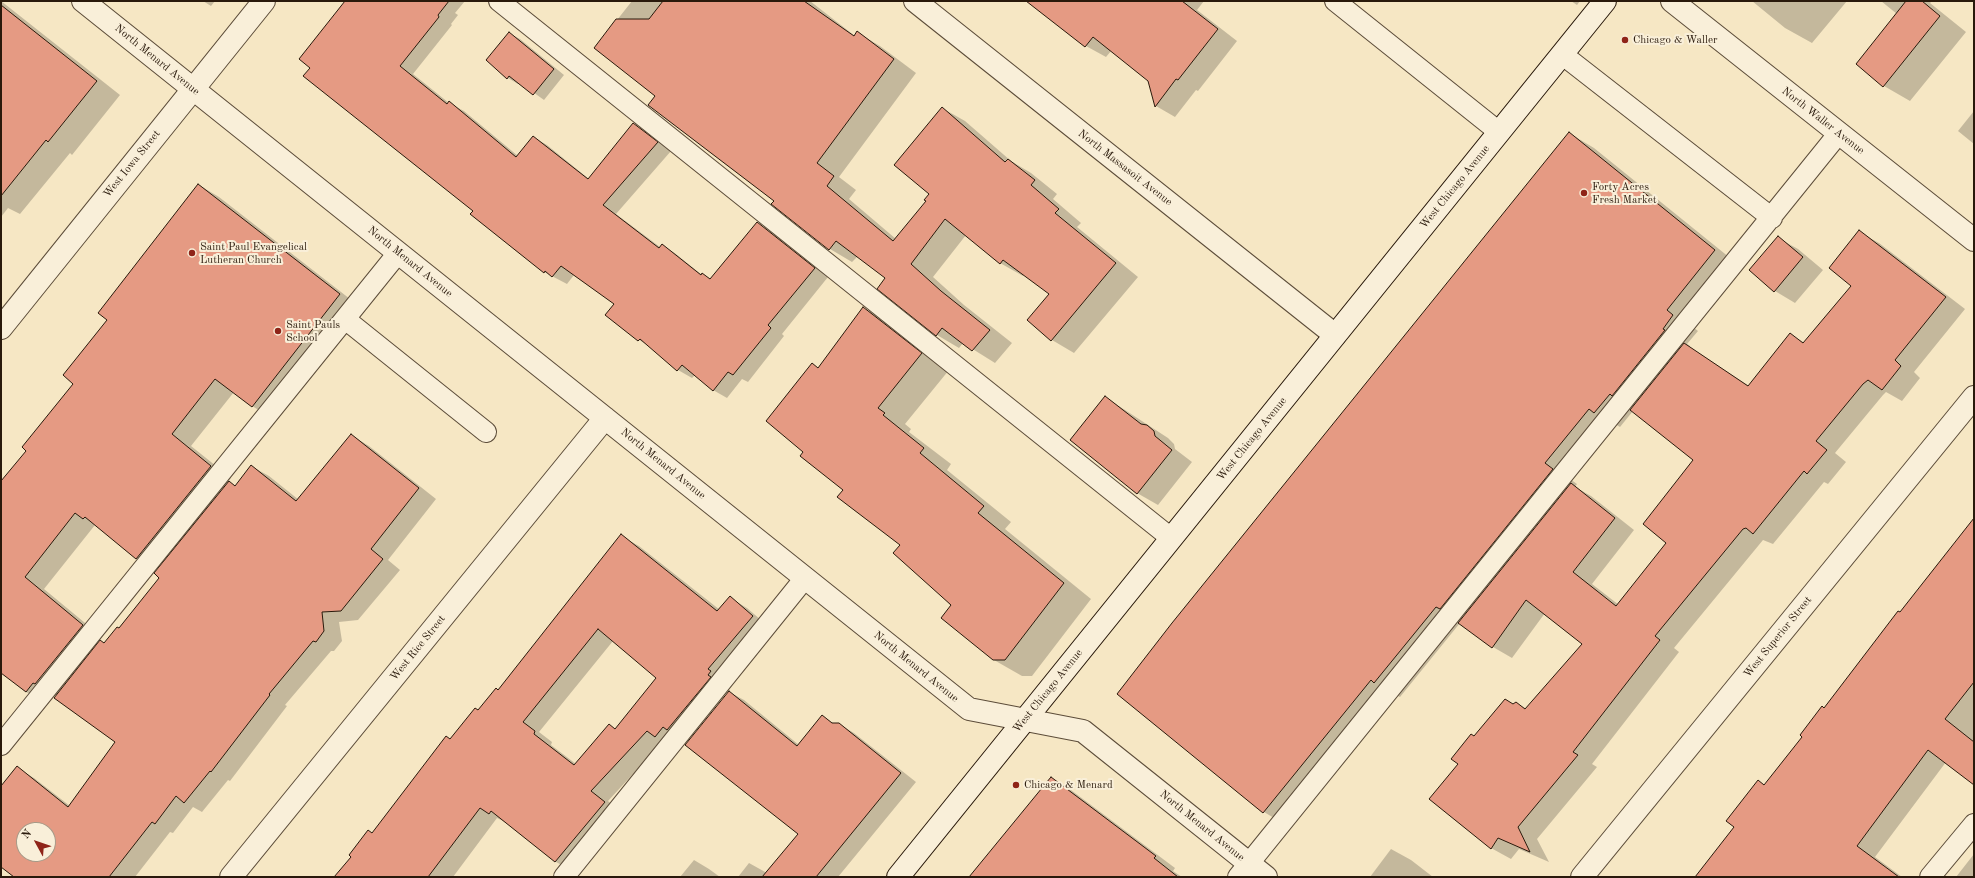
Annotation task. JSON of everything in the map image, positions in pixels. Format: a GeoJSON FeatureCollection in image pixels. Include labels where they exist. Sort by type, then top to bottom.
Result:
{"type":"FeatureCollection","features":[{"type":"Feature","properties":{"kind":"street","name":"North Menard Avenue"},"geometry":{"type":"LineString","coordinates":[[83,1],[969,709],[1083,731],[1243,870],[1266,877]]}},
{"type":"Feature","properties":{"kind":"street","name":"West Iowa Street"},"geometry":{"type":"LineString","coordinates":[[1,328],[264,1]]}},
{"type":"Feature","properties":{"kind":"street","name":"North Massasoit Avenue"},"geometry":{"type":"LineString","coordinates":[[915,1],[1335,335]]}},
{"type":"Feature","properties":{"kind":"street","name":"West Chicago Avenue"},"geometry":{"type":"LineString","coordinates":[[898,877],[1605,1]]}},
{"type":"Feature","properties":{"kind":"street","name":"North Waller Avenue"},"geometry":{"type":"LineString","coordinates":[[1672,1],[1974,240]]}},
{"type":"Feature","properties":{"kind":"street","name":"West Superior Street"},"geometry":{"type":"LineString","coordinates":[[1582,877],[1974,397]]}},
{"type":"Feature","properties":{"kind":"street","name":"West Rice Street"},"geometry":{"type":"LineString","coordinates":[[231,877],[605,418]]}},
{"type":"Feature","properties":{"kind":"lane"},"geometry":{"type":"LineString","coordinates":[[499,1],[1171,538]]}},
{"type":"Feature","properties":{"kind":"lane"},"geometry":{"type":"LineString","coordinates":[[1335,1],[1499,132]]}},
{"type":"Feature","properties":{"kind":"lane"},"geometry":{"type":"LineString","coordinates":[[1562,55],[1772,218]]}},
{"type":"Feature","properties":{"kind":"lane"},"geometry":{"type":"LineString","coordinates":[[1243,870],[1840,134]]}},
{"type":"Feature","properties":{"kind":"lane"},"geometry":{"type":"LineString","coordinates":[[1,745],[398,253]]}},
{"type":"Feature","properties":{"kind":"lane"},"geometry":{"type":"LineString","coordinates":[[345,319],[486,432]]}},
{"type":"Feature","properties":{"kind":"lane"},"geometry":{"type":"LineString","coordinates":[[564,877],[805,578]]}},
{"type":"Feature","properties":{"kind":"lane"},"geometry":{"type":"LineString","coordinates":[[1930,877],[1974,824]]}},
{"type":"Feature","properties":{"kind":"building"},"geometry":{"type":"Polygon","coordinates":[[[345,1],[449,1],[438,15],[439,17],[400,66],[447,104],[449,101],[516,157],[533,136],[588,179],[633,123],[658,142],[603,205],[659,248],[662,244],[701,275],[702,273],[710,279],[757,222],[815,268],[768,325],[771,328],[733,375],[728,372],[713,391],[682,365],[677,371],[640,339],[638,341],[605,315],[614,304],[561,266],[552,277],[545,271],[544,273],[470,214],[473,211],[303,76],[310,68],[299,59],[345,1]]]}},
{"type":"Feature","properties":{"kind":"building"},"geometry":{"type":"Polygon","coordinates":[[[663,1],[804,1],[854,36],[857,31],[894,59],[817,163],[834,176],[827,186],[893,241],[926,201],[924,200],[929,194],[894,165],[942,107],[1005,162],[1008,159],[1035,180],[1031,185],[1059,209],[1055,213],[1116,263],[1051,341],[1027,320],[1049,294],[1003,260],[1000,264],[945,219],[911,264],[941,291],[990,330],[972,351],[942,328],[936,336],[877,289],[885,278],[836,241],[829,250],[771,204],[774,201],[648,105],[655,96],[594,48],[616,19],[649,19],[663,1]]]}},
{"type":"Feature","properties":{"kind":"building"},"geometry":{"type":"Polygon","coordinates":[[[1026,1],[1182,1],[1218,29],[1178,80],[1176,79],[1155,107],[1148,81],[1093,37],[1085,47],[1026,1]]]}},
{"type":"Feature","properties":{"kind":"building"},"geometry":{"type":"Polygon","coordinates":[[[1906,1],[1922,1],[1940,16],[1883,87],[1856,64],[1906,1]]]}},
{"type":"Feature","properties":{"kind":"building"},"geometry":{"type":"Polygon","coordinates":[[[1,5],[97,81],[48,142],[46,140],[1,196],[1,5]]]}},
{"type":"Feature","properties":{"kind":"building"},"geometry":{"type":"Polygon","coordinates":[[[509,32],[554,69],[533,95],[509,76],[507,79],[486,60],[509,32]]]}},
{"type":"Feature","properties":{"kind":"building"},"geometry":{"type":"Polygon","coordinates":[[[1569,132],[1715,250],[1667,310],[1673,315],[1663,329],[1665,330],[1612,396],[1610,394],[1594,413],[1589,409],[1545,463],[1553,469],[1440,609],[1436,607],[1374,683],[1371,680],[1263,813],[1117,694],[1172,623],[1569,132]]]}},
{"type":"Feature","properties":{"kind":"building"},"geometry":{"type":"Polygon","coordinates":[[[198,184],[340,294],[252,407],[215,379],[172,434],[211,466],[136,559],[85,517],[83,519],[75,513],[25,577],[83,625],[35,684],[33,683],[26,692],[1,673],[1,481],[26,451],[22,447],[73,384],[63,375],[107,320],[98,313],[198,184]]]}},
{"type":"Feature","properties":{"kind":"building"},"geometry":{"type":"Polygon","coordinates":[[[1859,230],[1946,297],[1895,360],[1901,366],[1882,390],[1868,380],[1863,384],[1816,441],[1827,450],[1807,474],[1804,471],[1753,534],[1746,528],[1743,529],[1655,636],[1660,640],[1573,752],[1578,755],[1518,827],[1530,852],[1498,838],[1491,849],[1429,799],[1458,764],[1451,759],[1471,734],[1474,736],[1505,699],[1513,704],[1516,702],[1525,709],[1582,644],[1526,600],[1492,648],[1458,623],[1571,483],[1615,518],[1573,572],[1616,606],[1666,543],[1643,524],[1693,460],[1630,410],[1684,343],[1748,386],[1790,333],[1803,343],[1851,286],[1829,268],[1859,230]]]}},
{"type":"Feature","properties":{"kind":"building"},"geometry":{"type":"Polygon","coordinates":[[[1778,236],[1803,257],[1774,292],[1749,270],[1778,236]]]}},
{"type":"Feature","properties":{"kind":"building"},"geometry":{"type":"Polygon","coordinates":[[[863,307],[922,353],[878,408],[885,413],[883,415],[924,448],[920,453],[984,506],[978,513],[1064,583],[1005,660],[993,660],[941,618],[951,605],[893,553],[900,545],[837,497],[843,490],[800,456],[803,452],[766,421],[812,363],[818,368],[863,307]]]}},
{"type":"Feature","properties":{"kind":"building"},"geometry":{"type":"Polygon","coordinates":[[[1105,396],[1141,424],[1147,425],[1154,431],[1155,436],[1172,450],[1137,494],[1070,440],[1105,396]]]}},
{"type":"Feature","properties":{"kind":"building"},"geometry":{"type":"Polygon","coordinates":[[[351,434],[419,488],[371,549],[383,559],[341,611],[322,612],[324,631],[316,642],[313,641],[269,694],[270,695],[211,772],[210,771],[184,803],[176,796],[155,824],[152,822],[109,877],[14,877],[1,867],[1,786],[17,766],[68,807],[115,742],[54,698],[100,640],[104,643],[117,627],[119,628],[159,578],[154,573],[229,481],[235,486],[251,465],[296,501],[351,434]]]}},
{"type":"Feature","properties":{"kind":"building"},"geometry":{"type":"Polygon","coordinates":[[[1974,518],[1974,682],[1945,719],[1974,742],[1974,785],[1928,750],[1857,846],[1899,877],[1695,877],[1734,827],[1726,821],[1758,780],[1764,785],[1802,737],[1800,735],[1822,706],[1824,708],[1898,611],[1900,612],[1974,518]]]}},
{"type":"Feature","properties":{"kind":"building"},"geometry":{"type":"Polygon","coordinates":[[[621,534],[717,611],[730,596],[753,616],[708,669],[711,671],[708,675],[711,677],[667,730],[663,727],[655,737],[647,731],[591,791],[605,802],[555,862],[491,811],[489,814],[480,808],[428,877],[334,877],[351,857],[349,855],[368,830],[372,833],[446,736],[450,739],[475,708],[478,710],[496,688],[498,690],[621,534]],[[598,629],[523,722],[535,731],[534,734],[574,765],[609,724],[615,729],[656,678],[598,629]]]}},
{"type":"Feature","properties":{"kind":"building"},"geometry":{"type":"Polygon","coordinates":[[[729,691],[797,746],[822,715],[832,723],[839,723],[901,773],[816,877],[762,877],[798,834],[685,745],[729,691]]]}},
{"type":"Feature","properties":{"kind":"building"},"geometry":{"type":"Polygon","coordinates":[[[1051,777],[1156,856],[1154,858],[1178,877],[969,877],[1051,777]]]}},
{"type":"Feature","properties":{"kind":"place","name":"Chicago & Waller"},"geometry":{"type":"Point","coordinates":[1625,40]}},
{"type":"Feature","properties":{"kind":"place","name":"Forty Acres Fresh Market"},"geometry":{"type":"Point","coordinates":[1584,193]}},
{"type":"Feature","properties":{"kind":"place","name":"Saint Paul Evangelical Lutheran Church"},"geometry":{"type":"Point","coordinates":[192,253]}},
{"type":"Feature","properties":{"kind":"place","name":"Saint Pauls School"},"geometry":{"type":"Point","coordinates":[278,331]}},
{"type":"Feature","properties":{"kind":"place","name":"Chicago & Menard"},"geometry":{"type":"Point","coordinates":[1016,785]}}]}
